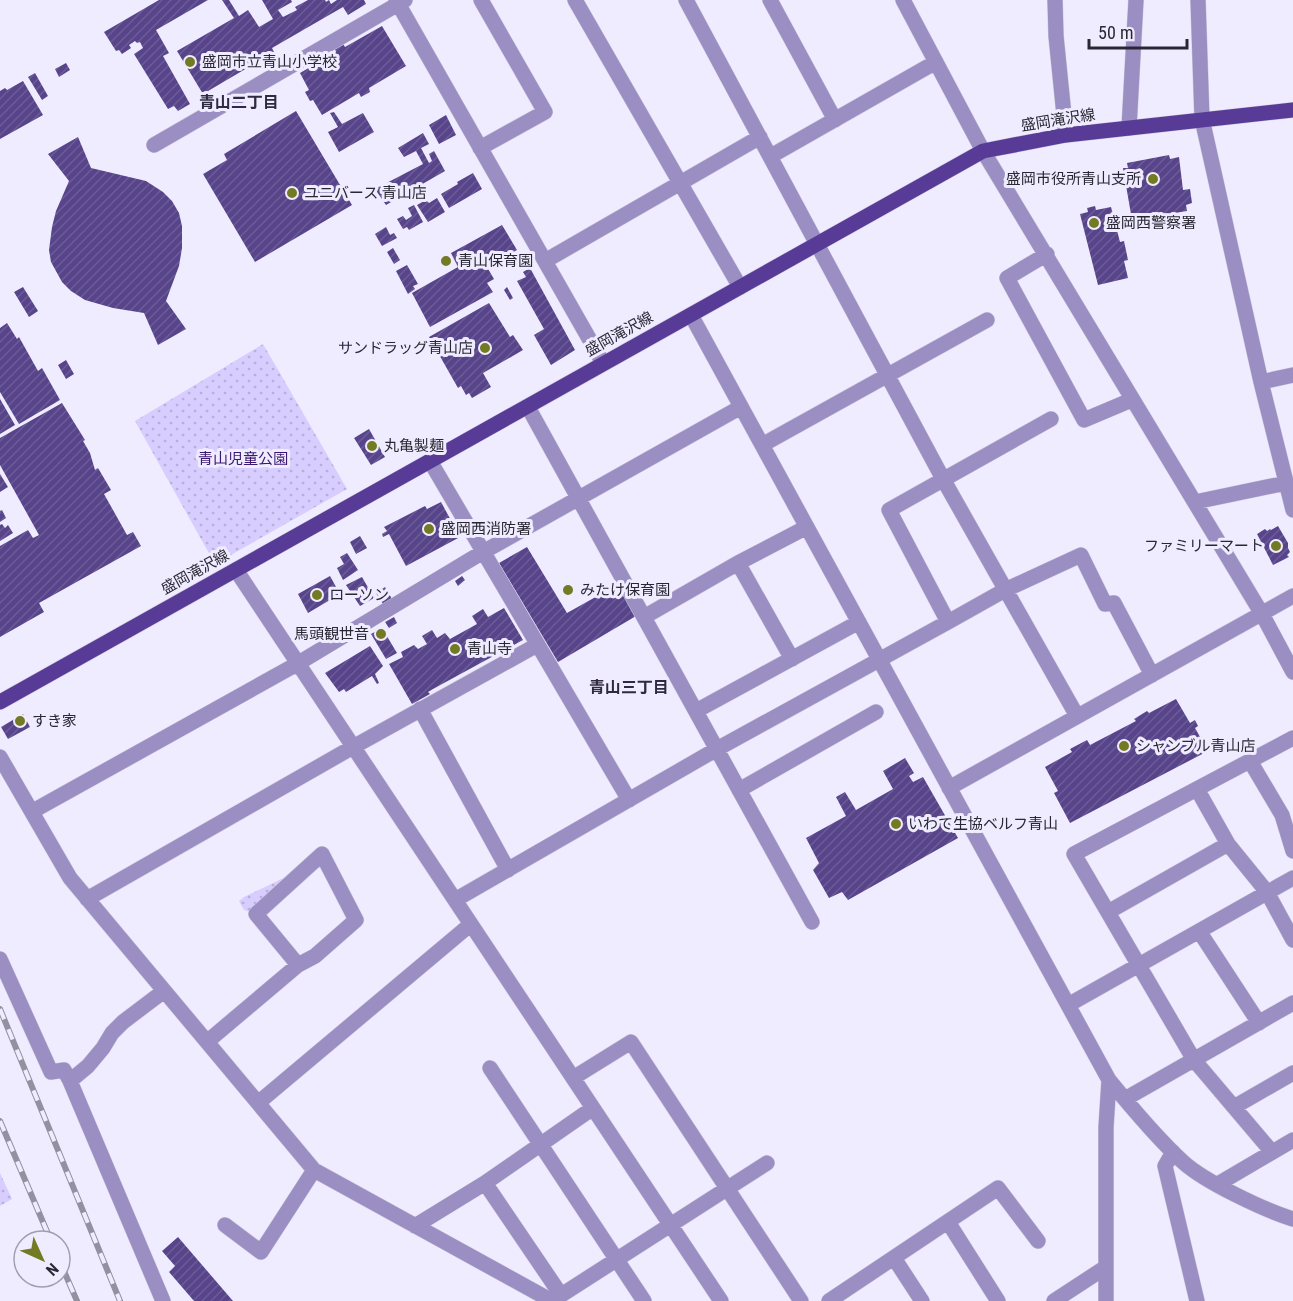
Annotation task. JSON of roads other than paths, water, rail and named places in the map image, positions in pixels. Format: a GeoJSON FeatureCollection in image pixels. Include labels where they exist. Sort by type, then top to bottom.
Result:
{"type":"FeatureCollection","features":[{"type":"Feature","properties":{"kind":"main road","name":"盛岡滝沢線"},"geometry":{"type":"LineString","coordinates":[[0,702],[984,151],[1066,135],[1293,110]]}},
{"type":"Feature","properties":{"kind":"street"},"geometry":{"type":"LineString","coordinates":[[480,148],[545,112],[481,0]]}},
{"type":"Feature","properties":{"kind":"street"},"geometry":{"type":"LineString","coordinates":[[575,0],[740,287]]}},
{"type":"Feature","properties":{"kind":"street"},"geometry":{"type":"LineString","coordinates":[[686,0],[943,479],[1077,716]]}},
{"type":"Feature","properties":{"kind":"street"},"geometry":{"type":"LineString","coordinates":[[770,0],[834,120]]}},
{"type":"Feature","properties":{"kind":"street"},"geometry":{"type":"LineString","coordinates":[[903,0],[984,151],[1262,614],[1293,672]]}},
{"type":"Feature","properties":{"kind":"street"},"geometry":{"type":"LineString","coordinates":[[1055,0],[1056,36],[1066,135]]}},
{"type":"Feature","properties":{"kind":"street"},"geometry":{"type":"LineString","coordinates":[[1129,128],[1136,0]]}},
{"type":"Feature","properties":{"kind":"street"},"geometry":{"type":"LineString","coordinates":[[1198,0],[1202,119],[1262,382],[1286,452],[1286,483],[1293,510]]}},
{"type":"Feature","properties":{"kind":"street"},"geometry":{"type":"LineString","coordinates":[[154,145],[400,1],[480,148],[603,363]]}},
{"type":"Feature","properties":{"kind":"street"},"geometry":{"type":"LineString","coordinates":[[771,156],[936,62]]}},
{"type":"Feature","properties":{"kind":"street"},"geometry":{"type":"LineString","coordinates":[[545,261],[760,137]]}},
{"type":"Feature","properties":{"kind":"street"},"geometry":{"type":"LineString","coordinates":[[1047,254],[1007,278],[1084,420],[1129,401]]}},
{"type":"Feature","properties":{"kind":"street"},"geometry":{"type":"LineString","coordinates":[[691,315],[1109,1080],[1184,1163],[1252,1202],[1293,1219]]}},
{"type":"Feature","properties":{"kind":"street"},"geometry":{"type":"LineString","coordinates":[[762,445],[987,320]]}},
{"type":"Feature","properties":{"kind":"street"},"geometry":{"type":"LineString","coordinates":[[1262,382],[1293,375]]}},
{"type":"Feature","properties":{"kind":"street"},"geometry":{"type":"LineString","coordinates":[[528,407],[812,922]]}},
{"type":"Feature","properties":{"kind":"street"},"geometry":{"type":"LineString","coordinates":[[33,811],[297,664],[483,552],[741,407]]}},
{"type":"Feature","properties":{"kind":"street"},"geometry":{"type":"LineString","coordinates":[[948,622],[889,510],[1051,419]]}},
{"type":"Feature","properties":{"kind":"street"},"geometry":{"type":"LineString","coordinates":[[429,461],[629,800]]}},
{"type":"Feature","properties":{"kind":"street"},"geometry":{"type":"LineString","coordinates":[[1195,502],[1286,483]]}},
{"type":"Feature","properties":{"kind":"street"},"geometry":{"type":"LineString","coordinates":[[644,617],[738,563],[807,527]]}},
{"type":"Feature","properties":{"kind":"street"},"geometry":{"type":"LineString","coordinates":[[455,900],[717,749],[879,659],[1005,590],[1081,555],[1106,604],[1114,603],[1152,675]]}},
{"type":"Feature","properties":{"kind":"street"},"geometry":{"type":"LineString","coordinates":[[738,563],[792,659]]}},
{"type":"Feature","properties":{"kind":"street"},"geometry":{"type":"LineString","coordinates":[[236,570],[721,1301]]}},
{"type":"Feature","properties":{"kind":"street"},"geometry":{"type":"LineString","coordinates":[[949,788],[1293,596]]}},
{"type":"Feature","properties":{"kind":"street"},"geometry":{"type":"LineString","coordinates":[[696,711],[859,622]]}},
{"type":"Feature","properties":{"kind":"street"},"geometry":{"type":"LineString","coordinates":[[87,899],[537,645]]}},
{"type":"Feature","properties":{"kind":"street"},"geometry":{"type":"LineString","coordinates":[[420,709],[508,870]]}},
{"type":"Feature","properties":{"kind":"street"},"geometry":{"type":"LineString","coordinates":[[739,790],[876,712]]}},
{"type":"Feature","properties":{"kind":"street"},"geometry":{"type":"LineString","coordinates":[[1272,1152],[1194,1060],[1074,854],[1293,738]]}},
{"type":"Feature","properties":{"kind":"street"},"geometry":{"type":"LineString","coordinates":[[0,757],[70,878],[314,1170],[555,1299]]}},
{"type":"Feature","properties":{"kind":"street"},"geometry":{"type":"LineString","coordinates":[[1250,761],[1282,815],[1293,851]]}},
{"type":"Feature","properties":{"kind":"street"},"geometry":{"type":"LineString","coordinates":[[1197,789],[1228,844],[1267,892],[1293,940]]}},
{"type":"Feature","properties":{"kind":"street"},"geometry":{"type":"LineString","coordinates":[[1108,912],[1228,844]]}},
{"type":"Feature","properties":{"kind":"street"},"geometry":{"type":"LineString","coordinates":[[208,1041],[298,965],[315,956],[356,920],[322,854],[256,914],[298,965]]}},
{"type":"Feature","properties":{"kind":"street"},"geometry":{"type":"LineString","coordinates":[[1068,1005],[1293,878]]}},
{"type":"Feature","properties":{"kind":"street"},"geometry":{"type":"LineString","coordinates":[[258,1103],[471,924]]}},
{"type":"Feature","properties":{"kind":"street"},"geometry":{"type":"LineString","coordinates":[[1199,931],[1258,1023]]}},
{"type":"Feature","properties":{"kind":"street"},"geometry":{"type":"LineString","coordinates":[[0,959],[51,1072],[64,1071],[70,1081],[163,1301]]}},
{"type":"Feature","properties":{"kind":"street"},"geometry":{"type":"LineString","coordinates":[[70,1081],[88,1066],[123,1022],[164,991]]}},
{"type":"Feature","properties":{"kind":"street"},"geometry":{"type":"LineString","coordinates":[[1125,1099],[1293,1003]]}},
{"type":"Feature","properties":{"kind":"street"},"geometry":{"type":"LineString","coordinates":[[573,1078],[631,1042],[801,1301]]}},
{"type":"Feature","properties":{"kind":"street"},"geometry":{"type":"LineString","coordinates":[[490,1068],[644,1301]]}},
{"type":"Feature","properties":{"kind":"street"},"geometry":{"type":"LineString","coordinates":[[1234,1107],[1293,1073]]}},
{"type":"Feature","properties":{"kind":"street"},"geometry":{"type":"LineString","coordinates":[[1106,1301],[1106,1127],[1109,1080]]}},
{"type":"Feature","properties":{"kind":"street"},"geometry":{"type":"LineString","coordinates":[[415,1226],[485,1183],[593,1108]]}},
{"type":"Feature","properties":{"kind":"street"},"geometry":{"type":"LineString","coordinates":[[1218,1184],[1293,1140]]}},
{"type":"Feature","properties":{"kind":"street"},"geometry":{"type":"LineString","coordinates":[[1173,1152],[1165,1166],[1197,1301]]}},
{"type":"Feature","properties":{"kind":"street"},"geometry":{"type":"LineString","coordinates":[[555,1299],[767,1163]]}},
{"type":"Feature","properties":{"kind":"street"},"geometry":{"type":"LineString","coordinates":[[225,1225],[261,1252],[314,1170]]}},
{"type":"Feature","properties":{"kind":"street"},"geometry":{"type":"LineString","coordinates":[[485,1183],[555,1299]]}},
{"type":"Feature","properties":{"kind":"street"},"geometry":{"type":"LineString","coordinates":[[836,1299],[998,1188],[1038,1241]]}},
{"type":"Feature","properties":{"kind":"street"},"geometry":{"type":"LineString","coordinates":[[948,1222],[998,1301]]}},
{"type":"Feature","properties":{"kind":"street"},"geometry":{"type":"LineString","coordinates":[[894,1258],[922,1301]]}},
{"type":"Feature","properties":{"kind":"street"},"geometry":{"type":"LineString","coordinates":[[1054,1301],[1106,1267]]}},
{"type":"Feature","properties":{"kind":"railway"},"geometry":{"type":"LineString","coordinates":[[0,1009],[120,1301]]}},
{"type":"Feature","properties":{"kind":"railway"},"geometry":{"type":"LineString","coordinates":[[0,1121],[46,1229]]}},
{"type":"Feature","properties":{"kind":"railway"},"geometry":{"type":"LineString","coordinates":[[72,1289],[77,1301]]}},
{"type":"Feature","properties":{"kind":"place","name":"盛岡市立青山小学校"},"geometry":{"type":"Point","coordinates":[190,62]}},
{"type":"Feature","properties":{"kind":"place","name":"盛岡市役所青山支所"},"geometry":{"type":"Point","coordinates":[1153,179]}},
{"type":"Feature","properties":{"kind":"place","name":"ユニバース 青山店"},"geometry":{"type":"Point","coordinates":[292,193]}},
{"type":"Feature","properties":{"kind":"place","name":"盛岡西警察署"},"geometry":{"type":"Point","coordinates":[1094,223]}},
{"type":"Feature","properties":{"kind":"place","name":"青山保育園"},"geometry":{"type":"Point","coordinates":[446,261]}},
{"type":"Feature","properties":{"kind":"place","name":"サンドラッグ青山店"},"geometry":{"type":"Point","coordinates":[485,348]}},
{"type":"Feature","properties":{"kind":"place","name":"丸亀製麺"},"geometry":{"type":"Point","coordinates":[372,446]}},
{"type":"Feature","properties":{"kind":"place","name":"盛岡西消防署"},"geometry":{"type":"Point","coordinates":[429,529]}},
{"type":"Feature","properties":{"kind":"place","name":"ファミリーマート"},"geometry":{"type":"Point","coordinates":[1276,546]}},
{"type":"Feature","properties":{"kind":"place","name":"みたけ保育園"},"geometry":{"type":"Point","coordinates":[568,590]}},
{"type":"Feature","properties":{"kind":"place","name":"ローソン"},"geometry":{"type":"Point","coordinates":[317,595]}},
{"type":"Feature","properties":{"kind":"place","name":"馬頭観世音"},"geometry":{"type":"Point","coordinates":[381,634]}},
{"type":"Feature","properties":{"kind":"place","name":"青山寺"},"geometry":{"type":"Point","coordinates":[455,649]}},
{"type":"Feature","properties":{"kind":"place","name":"すき家"},"geometry":{"type":"Point","coordinates":[20,721]}},
{"type":"Feature","properties":{"kind":"place","name":"シャンブル青山店"},"geometry":{"type":"Point","coordinates":[1124,746]}},
{"type":"Feature","properties":{"kind":"place","name":"いわて生協ベルフ青山"},"geometry":{"type":"Point","coordinates":[896,824]}},
{"type":"Feature","properties":{"kind":"district","name":"青山二丁目"},"geometry":{"type":"Point","coordinates":[239,102]}},
{"type":"Feature","properties":{"kind":"district","name":"青山三丁目"},"geometry":{"type":"Point","coordinates":[629,687]}},
{"type":"Feature","properties":{"kind":"park label","name":"青山児童公園"},"geometry":{"type":"Point","coordinates":[243,459]}}]}
